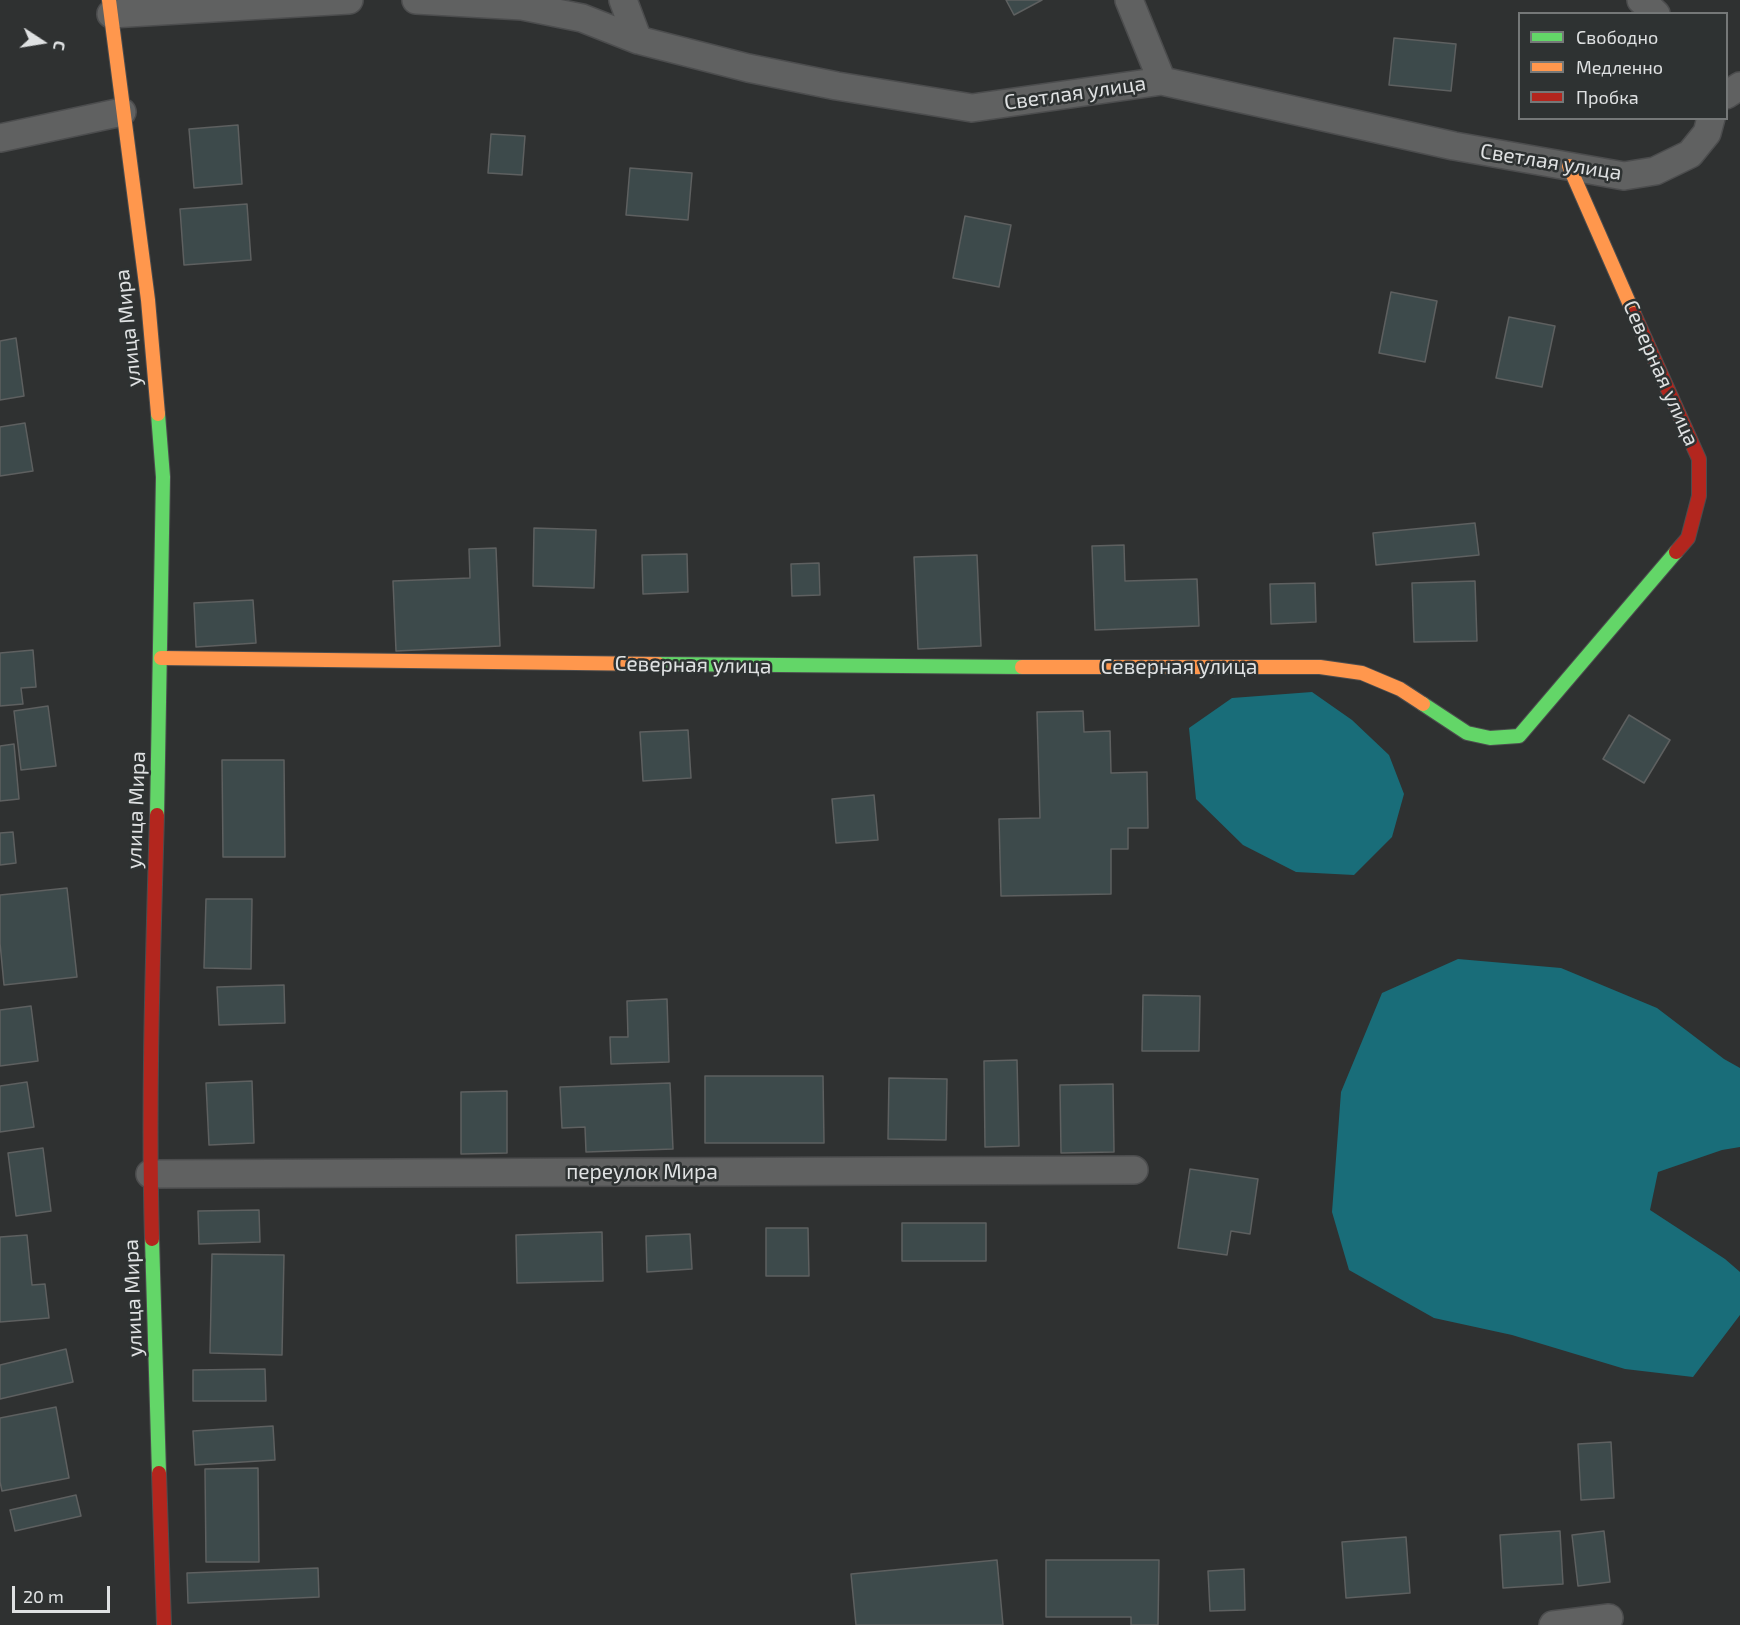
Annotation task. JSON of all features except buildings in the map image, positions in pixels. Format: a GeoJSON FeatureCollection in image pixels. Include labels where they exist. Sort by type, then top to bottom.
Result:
{"type":"FeatureCollection","features":[{"type":"Feature","properties":{"kind":"street"},"geometry":{"type":"LineString","coordinates":[[110,7],[349,0]]}},
{"type":"Feature","properties":{"kind":"street","name":"Светлая улица"},"geometry":{"type":"LineString","coordinates":[[416,0],[522,6],[582,18],[638,40],[748,68],[837,86],[972,108],[1162,81],[1454,146],[1624,176],[1655,171],[1690,154],[1707,133],[1710,120]]}},
{"type":"Feature","properties":{"kind":"street"},"geometry":{"type":"LineString","coordinates":[[623,0],[638,40]]}},
{"type":"Feature","properties":{"kind":"street"},"geometry":{"type":"LineString","coordinates":[[1129,0],[1162,81]]}},
{"type":"Feature","properties":{"kind":"street"},"geometry":{"type":"LineString","coordinates":[[1641,0],[1654,12]]}},
{"type":"Feature","properties":{"kind":"street","name":"улица Мира"},"geometry":{"type":"LineString","coordinates":[[110,7],[148,300],[163,477],[150,1174],[164,1625]]}},
{"type":"Feature","properties":{"kind":"street"},"geometry":{"type":"LineString","coordinates":[[0,138],[122,112]]}},
{"type":"Feature","properties":{"kind":"street","name":"Северная улица"},"geometry":{"type":"LineString","coordinates":[[161,658],[899,668],[1320,667],[1362,673],[1400,689],[1467,733],[1490,738],[1519,736],[1688,538],[1699,496],[1699,459],[1569,166]]}},
{"type":"Feature","properties":{"kind":"street","name":"переулок Мира"},"geometry":{"type":"LineString","coordinates":[[150,1174],[1134,1170]]}},
{"type":"Feature","properties":{"kind":"street"},"geometry":{"type":"LineString","coordinates":[[1553,1625],[1609,1618]]}},
{"type":"Feature","properties":{"kind":"shaded area"},"geometry":{"type":"Polygon","coordinates":[[[1312,692],[1352,720],[1389,755],[1404,794],[1392,837],[1354,875],[1296,872],[1243,845],[1196,799],[1189,728],[1232,698],[1312,692]]]}},
{"type":"Feature","properties":{"kind":"shaded area"},"geometry":{"type":"Polygon","coordinates":[[[1458,959],[1561,968],[1657,1008],[1724,1059],[1740,1068],[1740,1147],[1722,1150],[1658,1172],[1650,1210],[1725,1259],[1740,1272],[1740,1315],[1693,1377],[1625,1369],[1512,1335],[1434,1318],[1349,1270],[1332,1212],[1341,1092],[1382,993],[1458,959]]]}},
{"type":"Feature","properties":{"kind":"traffic: fast"},"geometry":{"type":"LineString","coordinates":[[157,815],[163,477],[158,414]]}},
{"type":"Feature","properties":{"kind":"traffic: fast"},"geometry":{"type":"LineString","coordinates":[[1423,704],[1467,733],[1490,738],[1519,736],[1676,552]]}},
{"type":"Feature","properties":{"kind":"traffic: fast"},"geometry":{"type":"LineString","coordinates":[[658,664],[1022,667]]}},
{"type":"Feature","properties":{"kind":"traffic: fast"},"geometry":{"type":"LineString","coordinates":[[152,1239],[159,1473]]}},
{"type":"Feature","properties":{"kind":"traffic: slow"},"geometry":{"type":"LineString","coordinates":[[109,0],[148,300],[158,414]]}},
{"type":"Feature","properties":{"kind":"traffic: slow"},"geometry":{"type":"LineString","coordinates":[[1569,166],[1634,314]]}},
{"type":"Feature","properties":{"kind":"traffic: slow"},"geometry":{"type":"LineString","coordinates":[[161,658],[658,664]]}},
{"type":"Feature","properties":{"kind":"traffic: slow"},"geometry":{"type":"LineString","coordinates":[[1022,667],[1320,667],[1362,673],[1400,689],[1423,704]]}},
{"type":"Feature","properties":{"kind":"traffic: jam"},"geometry":{"type":"LineString","coordinates":[[1634,314],[1699,459],[1699,496],[1688,538],[1676,552]]}},
{"type":"Feature","properties":{"kind":"traffic: jam"},"geometry":{"type":"LineString","coordinates":[[152,1239],[151,1080],[157,815]]}},
{"type":"Feature","properties":{"kind":"traffic: jam"},"geometry":{"type":"LineString","coordinates":[[159,1473],[164,1625]]}}]}
